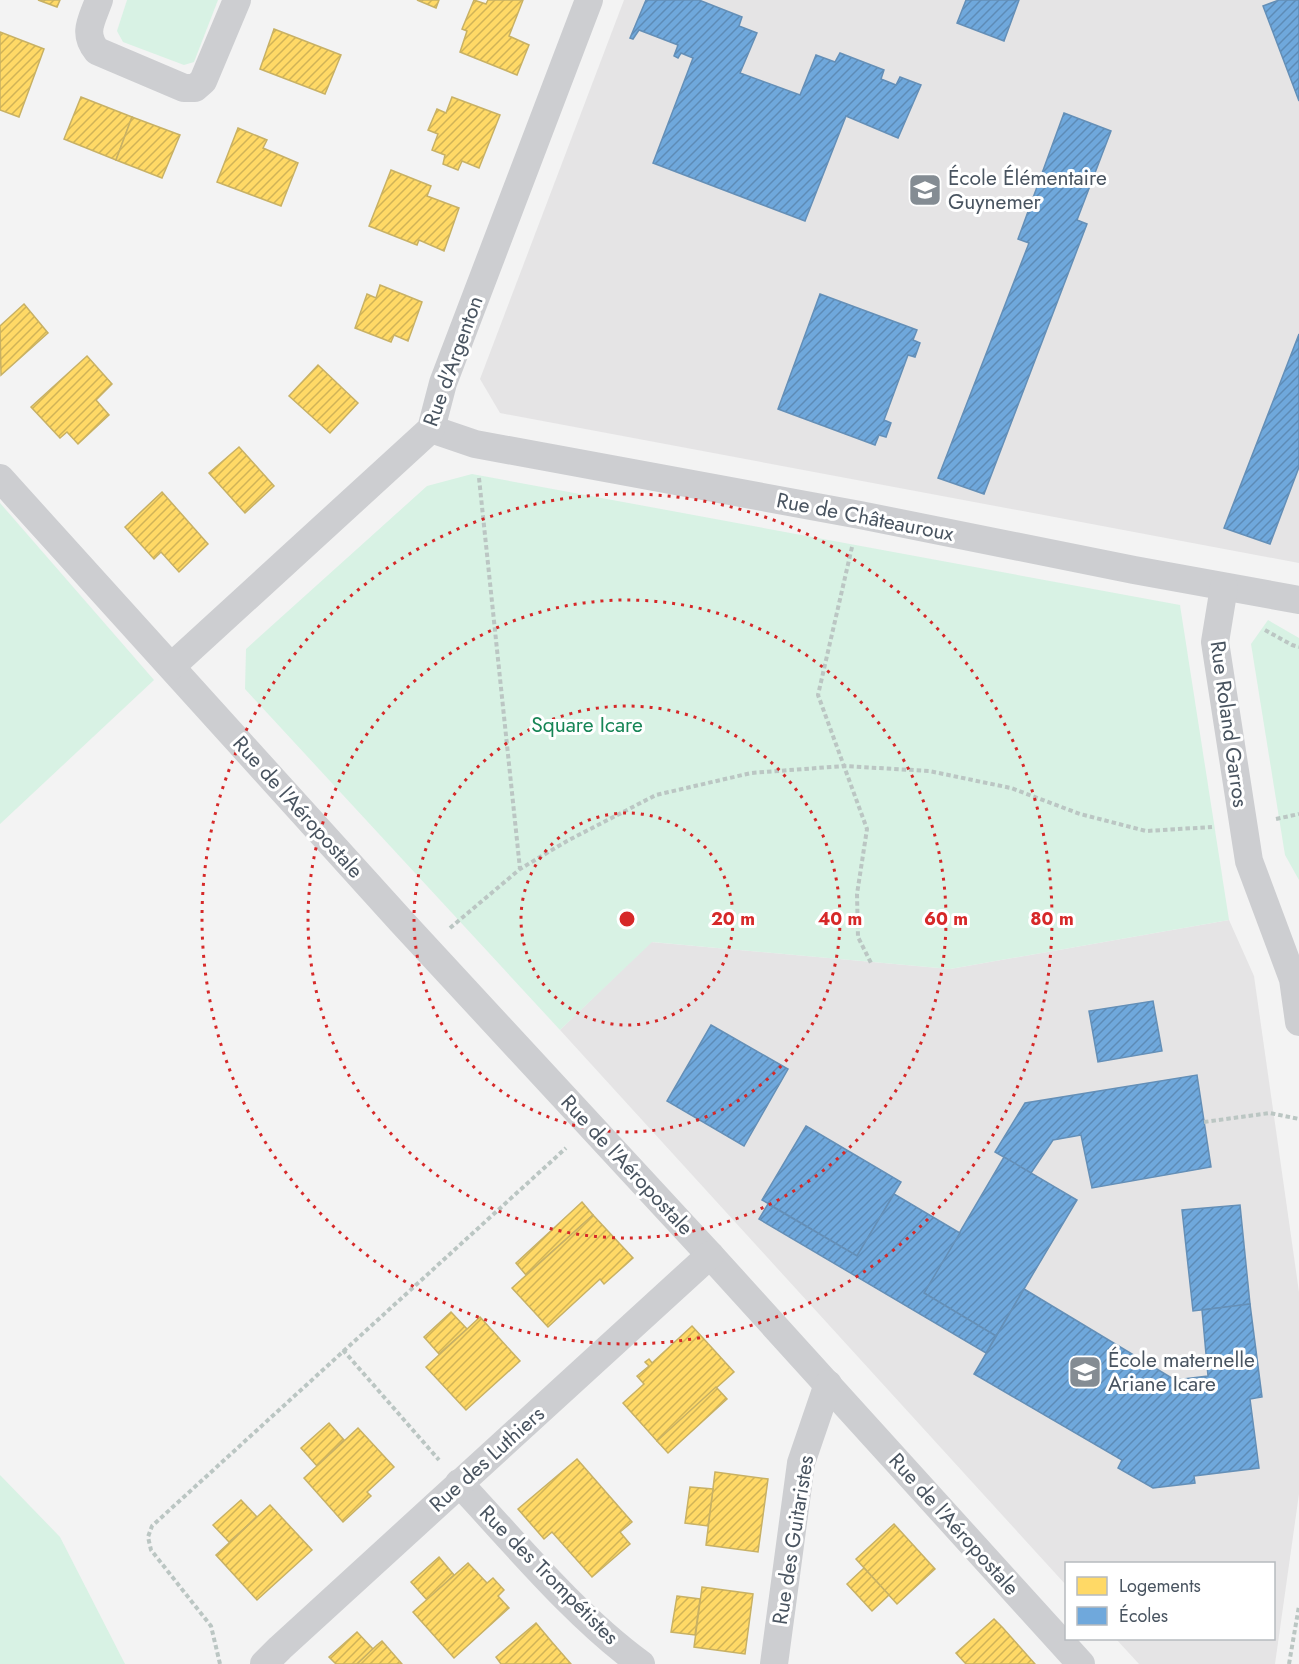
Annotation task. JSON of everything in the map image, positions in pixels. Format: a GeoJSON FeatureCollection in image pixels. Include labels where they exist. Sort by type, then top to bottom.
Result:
{"type":"FeatureCollection","features":[{"type":"Feature","properties":{"kind":"street"},"geometry":{"type":"LineString","coordinates":[[99,0],[88,33],[90,43],[97,51],[184,88],[195,88],[203,81],[237,0]]}},
{"type":"Feature","properties":{"kind":"street","name":"Rue d'Argenton"},"geometry":{"type":"LineString","coordinates":[[172,666],[431,429],[442,382],[589,0]]}},
{"type":"Feature","properties":{"kind":"street","name":"Rue de Châteauroux"},"geometry":{"type":"LineString","coordinates":[[431,429],[475,444],[860,515],[1299,600]]}},
{"type":"Feature","properties":{"kind":"street","name":"Rue de l'Aéropostale"},"geometry":{"type":"LineString","coordinates":[[0,478],[1081,1664]]}},
{"type":"Feature","properties":{"kind":"street","name":"Rue Roland Garros"},"geometry":{"type":"LineString","coordinates":[[1224,587],[1215,642],[1248,861],[1293,979],[1299,1022]]}},
{"type":"Feature","properties":{"kind":"street","name":"Rue Roland Garros"},"geometry":{"type":"LineString","coordinates":[[1248,861],[1299,940]]}},
{"type":"Feature","properties":{"kind":"street","name":"Rue des Luthiers"},"geometry":{"type":"LineString","coordinates":[[264,1664],[710,1255]]}},
{"type":"Feature","properties":{"kind":"street","name":"Rue des Guitaristes"},"geometry":{"type":"LineString","coordinates":[[774,1664],[801,1463],[828,1384]]}},
{"type":"Feature","properties":{"kind":"street","name":"Rue des Trompétistes"},"geometry":{"type":"LineString","coordinates":[[459,1483],[571,1602],[619,1647],[641,1664]]}},
{"type":"Feature","properties":{"kind":"path"},"geometry":{"type":"LineString","coordinates":[[475,444],[520,869]]}},
{"type":"Feature","properties":{"kind":"path"},"geometry":{"type":"LineString","coordinates":[[860,515],[818,695],[867,829],[856,894],[858,937],[871,963]]}},
{"type":"Feature","properties":{"kind":"path"},"geometry":{"type":"LineString","coordinates":[[427,949],[520,869],[567,841],[656,795],[752,773],[844,766],[929,771],[1011,788],[1080,814],[1146,831],[1243,825]]}},
{"type":"Feature","properties":{"kind":"path"},"geometry":{"type":"LineString","coordinates":[[1204,1122],[1270,1113],[1299,1119]]}},
{"type":"Feature","properties":{"kind":"path"},"geometry":{"type":"LineString","coordinates":[[220,1664],[211,1626],[151,1550],[148,1536],[152,1526],[591,1125]]}},
{"type":"Feature","properties":{"kind":"path"},"geometry":{"type":"LineString","coordinates":[[343,1350],[459,1483]]}},
{"type":"Feature","properties":{"kind":"path"},"geometry":{"type":"LineString","coordinates":[[1289,1664],[1299,1606]]}},
{"type":"Feature","properties":{"kind":"shaded area","name":"École Élémentaire Guynemer"},"geometry":{"type":"Polygon","coordinates":[[[624,0],[1299,0],[1299,563],[500,413],[480,379],[624,0]]]}},
{"type":"Feature","properties":{"kind":"shaded area","name":"École maternelle Ariane Icare"},"geometry":{"type":"Polygon","coordinates":[[[1229,920],[1254,976],[1299,1292],[1299,1494],[1275,1664],[1139,1664],[1117,1640],[1275,1640],[1275,1562],[1065,1562],[1065,1584],[560,1030],[651,942],[950,969],[1229,920]]]}},
{"type":"Feature","properties":{"kind":"green space"},"geometry":{"type":"Polygon","coordinates":[[[127,0],[218,0],[194,62],[184,65],[123,42],[117,31],[127,0]]]}},
{"type":"Feature","properties":{"kind":"green space","name":"Square Icare"},"geometry":{"type":"Polygon","coordinates":[[[472,474],[1180,605],[1229,920],[950,969],[652,942],[560,1030],[245,689],[246,649],[427,486],[472,474]]]}},
{"type":"Feature","properties":{"kind":"green space"},"geometry":{"type":"Polygon","coordinates":[[[0,503],[154,680],[0,824],[0,503]]]}},
{"type":"Feature","properties":{"kind":"green space"},"geometry":{"type":"Polygon","coordinates":[[[1268,620],[1299,638],[1299,880],[1285,855],[1251,644],[1268,620]]]}},
{"type":"Feature","properties":{"kind":"green space"},"geometry":{"type":"Polygon","coordinates":[[[0,1475],[60,1537],[125,1664],[0,1664],[0,1475]]]}},
{"type":"Feature","properties":{"kind":"building: Logements"},"geometry":{"type":"Polygon","coordinates":[[[38,0],[60,0],[57,7],[38,0]]]}},
{"type":"Feature","properties":{"kind":"building: Logements"},"geometry":{"type":"Polygon","coordinates":[[[417,0],[439,0],[436,8],[417,0]]]}},
{"type":"Feature","properties":{"kind":"building: Logements"},"geometry":{"type":"Polygon","coordinates":[[[474,0],[486,4],[488,0],[523,0],[509,36],[529,45],[517,75],[460,52],[467,31],[462,29],[474,0]]]}},
{"type":"Feature","properties":{"kind":"building: Logements"},"geometry":{"type":"Polygon","coordinates":[[[274,29],[341,55],[325,94],[260,69],[274,29]]]}},
{"type":"Feature","properties":{"kind":"building: Logements"},"geometry":{"type":"Polygon","coordinates":[[[0,32],[44,49],[19,117],[0,110],[0,32]]]}},
{"type":"Feature","properties":{"kind":"building: Logements"},"geometry":{"type":"Polygon","coordinates":[[[81,97],[132,117],[116,160],[64,139],[81,97]]]}},
{"type":"Feature","properties":{"kind":"building: Logements"},"geometry":{"type":"Polygon","coordinates":[[[452,97],[500,115],[479,168],[462,161],[458,170],[443,164],[445,155],[432,150],[438,134],[428,130],[437,109],[446,113],[452,97]]]}},
{"type":"Feature","properties":{"kind":"building: Logements"},"geometry":{"type":"Polygon","coordinates":[[[132,117],[180,135],[162,178],[116,160],[132,117]]]}},
{"type":"Feature","properties":{"kind":"building: Logements"},"geometry":{"type":"Polygon","coordinates":[[[238,128],[267,140],[263,148],[298,163],[281,206],[217,182],[238,128]]]}},
{"type":"Feature","properties":{"kind":"building: Logements"},"geometry":{"type":"Polygon","coordinates":[[[391,170],[431,186],[427,196],[459,208],[444,251],[419,240],[417,245],[369,226],[391,170]]]}},
{"type":"Feature","properties":{"kind":"building: Logements"},"geometry":{"type":"Polygon","coordinates":[[[380,285],[422,302],[408,341],[394,335],[391,342],[355,328],[367,294],[376,298],[380,285]]]}},
{"type":"Feature","properties":{"kind":"building: Logements"},"geometry":{"type":"Polygon","coordinates":[[[24,304],[48,333],[1,375],[0,326],[24,304]]]}},
{"type":"Feature","properties":{"kind":"building: Logements"},"geometry":{"type":"Polygon","coordinates":[[[87,356],[112,384],[96,400],[109,415],[78,444],[67,432],[60,438],[31,407],[87,356]]]}},
{"type":"Feature","properties":{"kind":"building: Logements"},"geometry":{"type":"Polygon","coordinates":[[[318,365],[358,403],[330,433],[289,396],[318,365]]]}},
{"type":"Feature","properties":{"kind":"building: Logements"},"geometry":{"type":"Polygon","coordinates":[[[239,447],[274,486],[245,513],[209,473],[239,447]]]}},
{"type":"Feature","properties":{"kind":"building: Logements"},"geometry":{"type":"Polygon","coordinates":[[[162,492],[208,544],[179,572],[161,552],[154,559],[125,527],[162,492]]]}},
{"type":"Feature","properties":{"kind":"building: Logements"},"geometry":{"type":"Polygon","coordinates":[[[582,1202],[593,1215],[526,1275],[516,1263],[582,1202]]]}},
{"type":"Feature","properties":{"kind":"building: Logements"},"geometry":{"type":"Polygon","coordinates":[[[593,1215],[633,1258],[604,1284],[600,1279],[548,1327],[512,1288],[593,1215]]]}},
{"type":"Feature","properties":{"kind":"building: Logements"},"geometry":{"type":"Polygon","coordinates":[[[451,1312],[467,1329],[439,1354],[424,1337],[451,1312]]]}},
{"type":"Feature","properties":{"kind":"building: Logements"},"geometry":{"type":"Polygon","coordinates":[[[480,1317],[520,1361],[466,1410],[426,1367],[480,1317]]]}},
{"type":"Feature","properties":{"kind":"building: Logements"},"geometry":{"type":"Polygon","coordinates":[[[692,1326],[734,1372],[657,1441],[623,1403],[644,1384],[637,1376],[649,1366],[645,1362],[649,1359],[652,1363],[692,1326]]]}},
{"type":"Feature","properties":{"kind":"building: Logements"},"geometry":{"type":"Polygon","coordinates":[[[716,1387],[727,1399],[668,1453],[657,1441],[716,1387]]]}},
{"type":"Feature","properties":{"kind":"building: Logements"},"geometry":{"type":"Polygon","coordinates":[[[329,1423],[344,1440],[317,1466],[301,1448],[329,1423]]]}},
{"type":"Feature","properties":{"kind":"building: Logements"},"geometry":{"type":"Polygon","coordinates":[[[358,1428],[394,1467],[367,1492],[371,1496],[343,1522],[304,1478],[358,1428]]]}},
{"type":"Feature","properties":{"kind":"building: Logements"},"geometry":{"type":"Polygon","coordinates":[[[577,1459],[632,1522],[620,1532],[630,1544],[592,1577],[552,1532],[544,1539],[518,1509],[577,1459]]]}},
{"type":"Feature","properties":{"kind":"building: Logements"},"geometry":{"type":"Polygon","coordinates":[[[715,1472],[768,1479],[758,1552],[706,1545],[715,1472]]]}},
{"type":"Feature","properties":{"kind":"building: Logements"},"geometry":{"type":"Polygon","coordinates":[[[690,1487],[713,1489],[708,1526],[685,1523],[690,1487]]]}},
{"type":"Feature","properties":{"kind":"building: Logements"},"geometry":{"type":"Polygon","coordinates":[[[241,1500],[257,1517],[229,1542],[213,1525],[241,1500]]]}},
{"type":"Feature","properties":{"kind":"building: Logements"},"geometry":{"type":"Polygon","coordinates":[[[270,1505],[312,1550],[257,1600],[216,1555],[270,1505]]]}},
{"type":"Feature","properties":{"kind":"building: Logements"},"geometry":{"type":"Polygon","coordinates":[[[894,1524],[935,1569],[897,1604],[856,1559],[894,1524]]]}},
{"type":"Feature","properties":{"kind":"building: Logements"},"geometry":{"type":"Polygon","coordinates":[[[439,1557],[454,1575],[427,1600],[411,1582],[439,1557]]]}},
{"type":"Feature","properties":{"kind":"building: Logements"},"geometry":{"type":"Polygon","coordinates":[[[468,1563],[487,1583],[493,1578],[504,1590],[498,1596],[509,1608],[454,1658],[413,1612],[468,1563]]]}},
{"type":"Feature","properties":{"kind":"building: Logements"},"geometry":{"type":"Polygon","coordinates":[[[864,1568],[889,1595],[872,1611],[847,1584],[864,1568]]]}},
{"type":"Feature","properties":{"kind":"building: Logements"},"geometry":{"type":"Polygon","coordinates":[[[702,1587],[753,1594],[745,1654],[694,1647],[702,1587]]]}},
{"type":"Feature","properties":{"kind":"building: Logements"},"geometry":{"type":"Polygon","coordinates":[[[677,1596],[700,1599],[695,1635],[671,1632],[677,1596]]]}},
{"type":"Feature","properties":{"kind":"building: Logements"},"geometry":{"type":"Polygon","coordinates":[[[994,1619],[1035,1664],[966,1664],[956,1653],[994,1619]]]}},
{"type":"Feature","properties":{"kind":"building: Logements"},"geometry":{"type":"Polygon","coordinates":[[[536,1623],[571,1664],[501,1664],[496,1657],[536,1623]]]}},
{"type":"Feature","properties":{"kind":"building: Logements"},"geometry":{"type":"Polygon","coordinates":[[[357,1632],[373,1649],[357,1664],[336,1664],[329,1657],[357,1632]]]}},
{"type":"Feature","properties":{"kind":"building: Logements"},"geometry":{"type":"Polygon","coordinates":[[[382,1641],[402,1664],[357,1664],[377,1645],[382,1641]]]}},
{"type":"Feature","properties":{"kind":"building: Écoles"},"geometry":{"type":"Polygon","coordinates":[[[646,0],[699,0],[742,17],[739,26],[757,33],[740,73],[800,95],[816,55],[835,62],[840,53],[884,70],[881,79],[896,85],[900,77],[921,85],[898,138],[846,116],[805,221],[653,163],[693,58],[681,53],[678,58],[674,56],[678,45],[639,30],[633,39],[630,38],[646,0]]]}},
{"type":"Feature","properties":{"kind":"building: Écoles"},"geometry":{"type":"Polygon","coordinates":[[[966,0],[1019,0],[1004,41],[957,23],[966,0]]]}},
{"type":"Feature","properties":{"kind":"building: Écoles"},"geometry":{"type":"Polygon","coordinates":[[[1279,0],[1299,0],[1299,101],[1263,6],[1279,0]]]}},
{"type":"Feature","properties":{"kind":"building: Écoles"},"geometry":{"type":"Polygon","coordinates":[[[1064,113],[1111,131],[1077,220],[1087,224],[984,494],[938,478],[1029,243],[1018,239],[1064,113]]]}},
{"type":"Feature","properties":{"kind":"building: Écoles"},"geometry":{"type":"Polygon","coordinates":[[[820,294],[917,330],[913,340],[920,343],[915,357],[908,355],[884,420],[891,423],[886,437],[879,435],[875,445],[778,409],[820,294]]]}},
{"type":"Feature","properties":{"kind":"building: Écoles"},"geometry":{"type":"Polygon","coordinates":[[[1299,334],[1299,467],[1270,544],[1224,528],[1299,334]]]}},
{"type":"Feature","properties":{"kind":"building: Écoles"},"geometry":{"type":"Polygon","coordinates":[[[1153,1001],[1162,1051],[1098,1062],[1089,1011],[1153,1001]]]}},
{"type":"Feature","properties":{"kind":"building: Écoles"},"geometry":{"type":"Polygon","coordinates":[[[711,1025],[788,1069],[744,1146],[667,1101],[711,1025]]]}},
{"type":"Feature","properties":{"kind":"building: Écoles"},"geometry":{"type":"Polygon","coordinates":[[[1197,1075],[1211,1167],[1092,1188],[1081,1135],[1053,1140],[1031,1173],[995,1152],[1025,1103],[1197,1075]]]}},
{"type":"Feature","properties":{"kind":"building: Écoles"},"geometry":{"type":"Polygon","coordinates":[[[806,1126],[901,1182],[857,1256],[762,1200],[806,1126]]]}},
{"type":"Feature","properties":{"kind":"building: Écoles"},"geometry":{"type":"Polygon","coordinates":[[[1004,1157],[1077,1200],[996,1336],[924,1293],[1004,1157]]]}},
{"type":"Feature","properties":{"kind":"building: Écoles"},"geometry":{"type":"Polygon","coordinates":[[[894,1194],[960,1233],[924,1293],[996,1336],[986,1353],[759,1219],[768,1204],[857,1256],[894,1194]]]}},
{"type":"Feature","properties":{"kind":"building: Écoles"},"geometry":{"type":"Polygon","coordinates":[[[1240,1205],[1250,1304],[1193,1311],[1182,1210],[1240,1205]]]}},
{"type":"Feature","properties":{"kind":"building: Écoles"},"geometry":{"type":"Polygon","coordinates":[[[1024,1289],[1175,1380],[1208,1376],[1202,1310],[1250,1304],[1262,1397],[1250,1399],[1259,1468],[1194,1476],[1195,1483],[1153,1488],[1118,1468],[1122,1460],[974,1374],[1024,1289]]]}},
{"type":"Feature","properties":{"kind":"place","name":"École Élémentaire Guynemer"},"geometry":{"type":"Point","coordinates":[925,190]}},
{"type":"Feature","properties":{"kind":"place","name":"École maternelle Ariane Icare"},"geometry":{"type":"Point","coordinates":[1085,1372]}}]}
